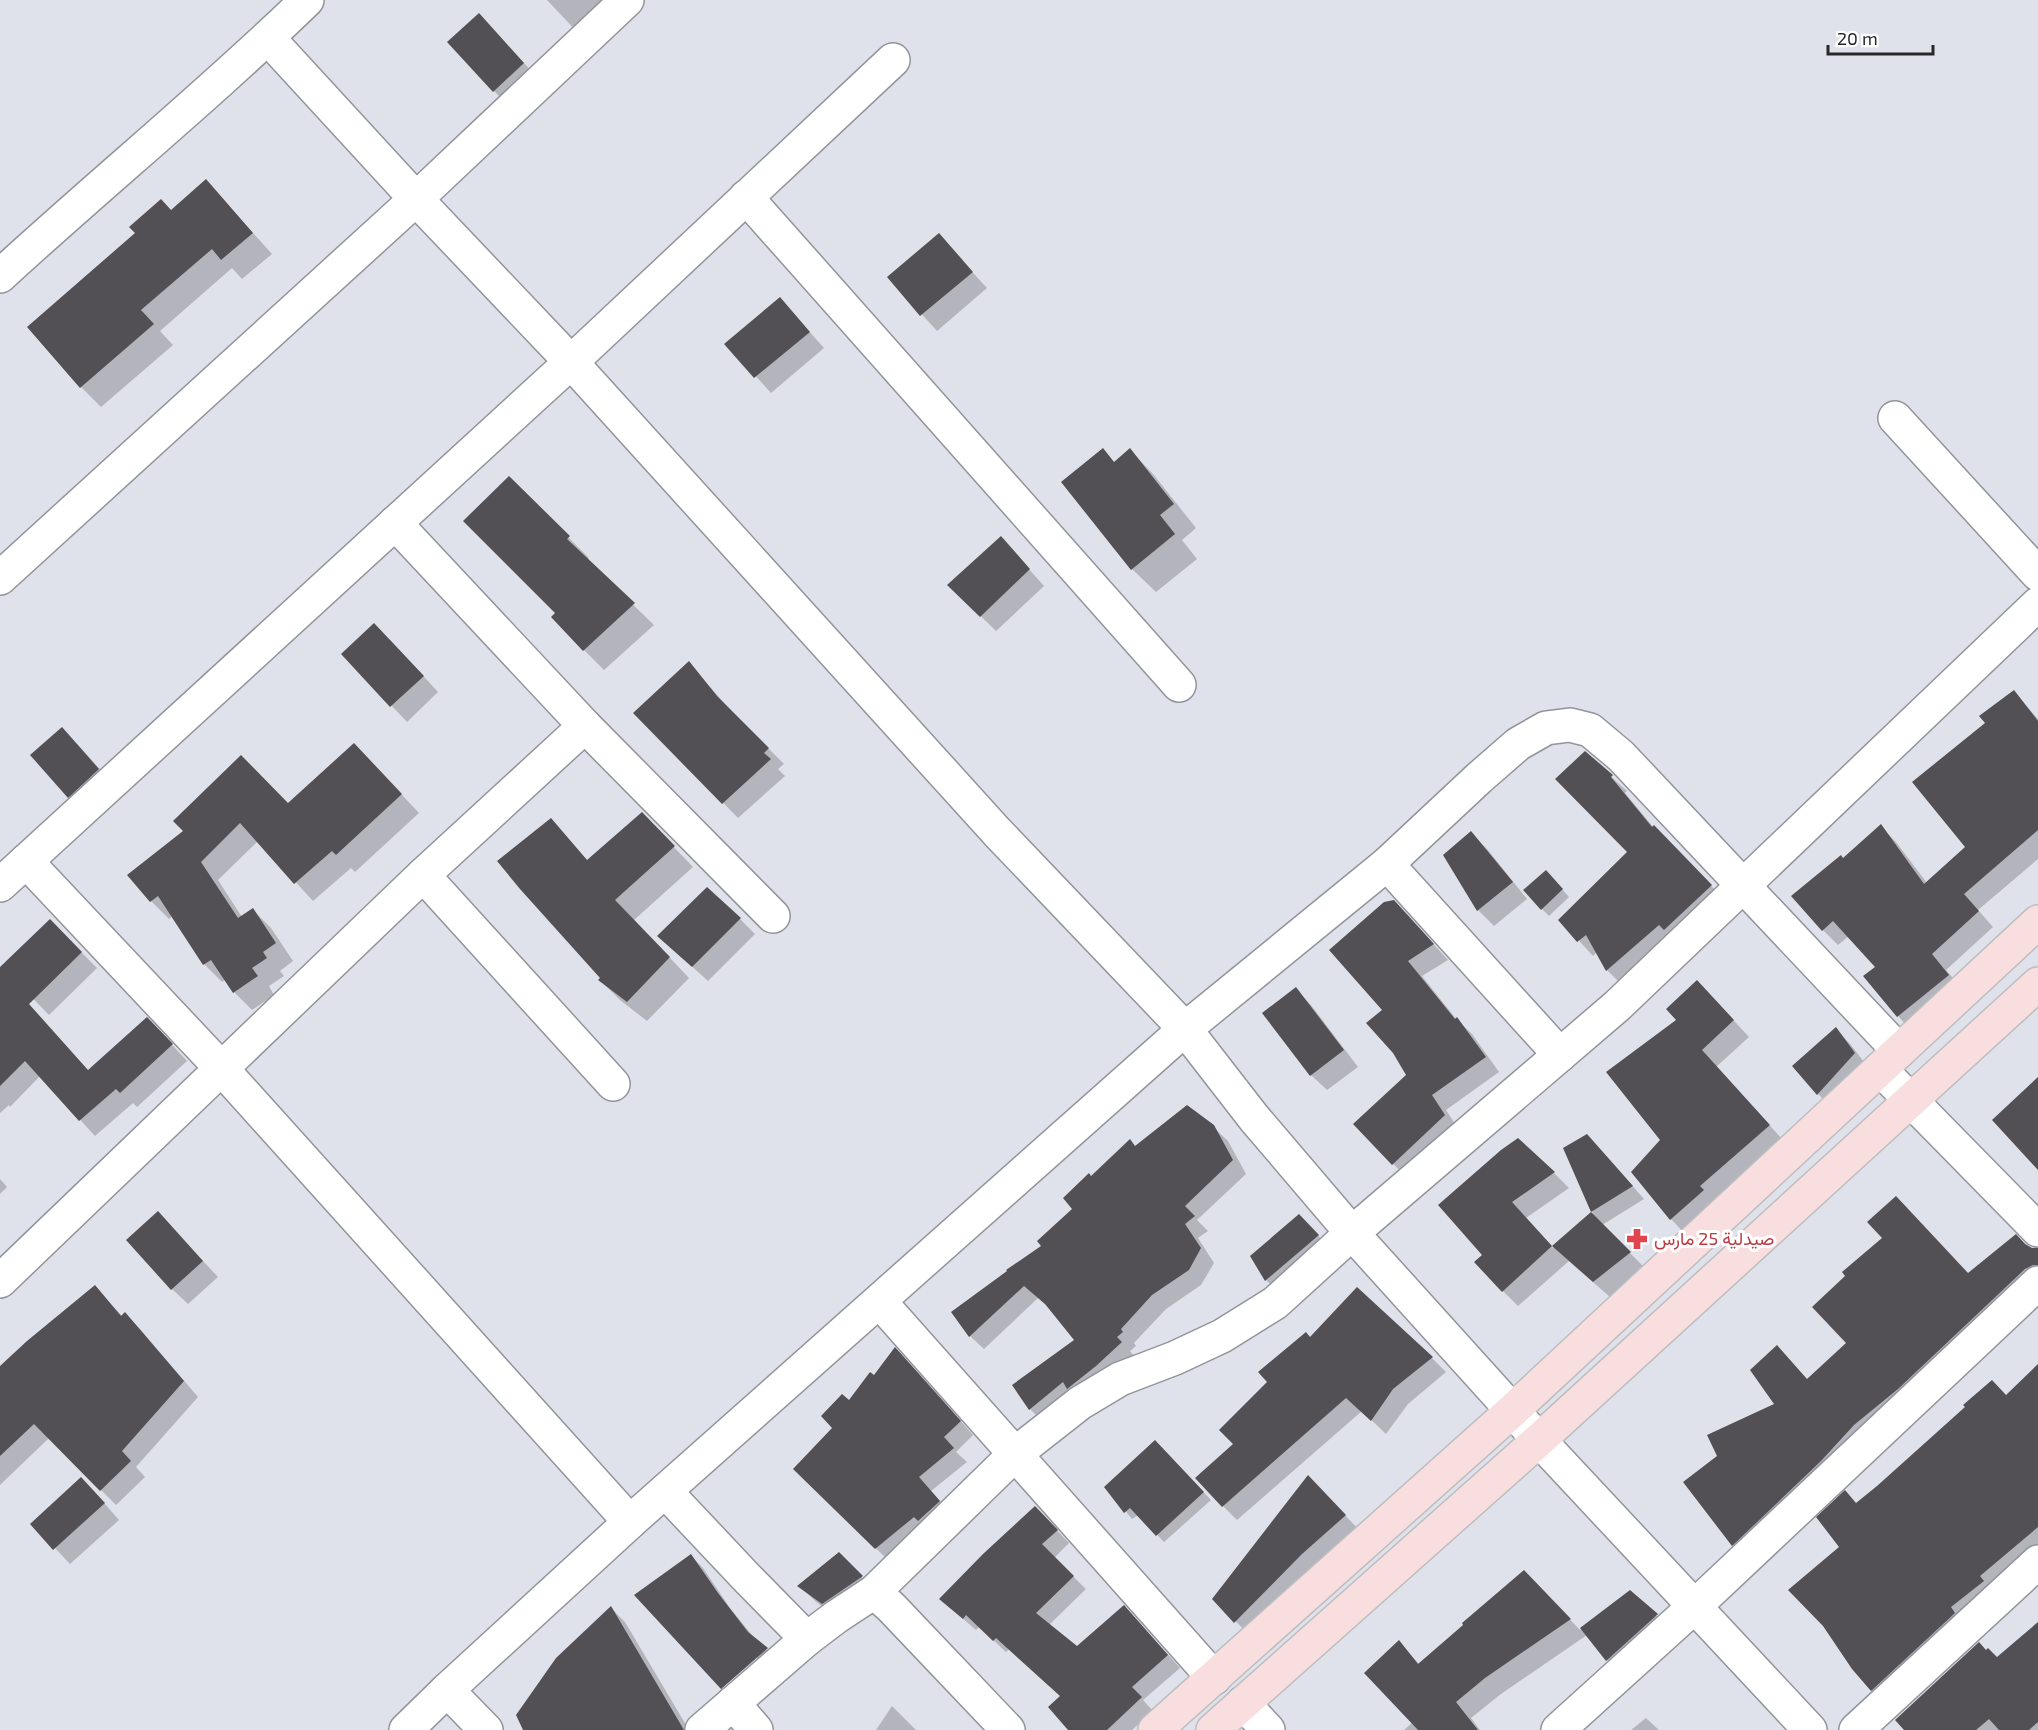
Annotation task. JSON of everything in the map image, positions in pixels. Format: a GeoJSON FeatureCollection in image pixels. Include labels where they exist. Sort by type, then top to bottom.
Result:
{"type":"FeatureCollection","features":[{"type":"Feature","properties":{"kind":"main road"},"geometry":{"type":"LineString","coordinates":[[1155,1730],[1512,1411],[2038,922]]}},
{"type":"Feature","properties":{"kind":"main road"},"geometry":{"type":"LineString","coordinates":[[1213,1730],[1539,1440],[2038,984]]}},
{"type":"Feature","properties":{"kind":"street"},"geometry":{"type":"LineString","coordinates":[[0,276],[308,0]]}},
{"type":"Feature","properties":{"kind":"street"},"geometry":{"type":"LineString","coordinates":[[0,578],[416,199],[627,0]]}},
{"type":"Feature","properties":{"kind":"street"},"geometry":{"type":"LineString","coordinates":[[268,38],[416,199],[571,362],[997,832],[1185,1029],[1254,1118],[1352,1233],[1512,1411],[1810,1730]]}},
{"type":"Feature","properties":{"kind":"street"},"geometry":{"type":"LineString","coordinates":[[0,885],[571,362],[893,60]]}},
{"type":"Feature","properties":{"kind":"street"},"geometry":{"type":"LineString","coordinates":[[746,197],[1179,685]]}},
{"type":"Feature","properties":{"kind":"street"},"geometry":{"type":"LineString","coordinates":[[1895,418],[2038,574]]}},
{"type":"Feature","properties":{"kind":"street"},"geometry":{"type":"LineString","coordinates":[[395,523],[585,726],[774,916]]}},
{"type":"Feature","properties":{"kind":"street"},"geometry":{"type":"LineString","coordinates":[[702,1730],[807,1639],[874,1592],[1015,1454],[1080,1403],[1120,1378],[1175,1358],[1222,1336],[1275,1303],[1352,1233],[1617,1006],[2038,604]]}},
{"type":"Feature","properties":{"kind":"street"},"geometry":{"type":"LineString","coordinates":[[406,1730],[630,1522],[1185,1029],[1387,864],[1518,744],[1546,728],[1570,725],[1590,730],[1621,756],[1742,886],[1890,1060],[1911,1100],[2038,1230]]}},
{"type":"Feature","properties":{"kind":"street"},"geometry":{"type":"LineString","coordinates":[[0,1281],[423,875],[585,726]]}},
{"type":"Feature","properties":{"kind":"street"},"geometry":{"type":"LineString","coordinates":[[26,861],[221,1068],[630,1522]]}},
{"type":"Feature","properties":{"kind":"street"},"geometry":{"type":"LineString","coordinates":[[1387,864],[1560,1055]]}},
{"type":"Feature","properties":{"kind":"street"},"geometry":{"type":"LineString","coordinates":[[423,875],[613,1084]]}},
{"type":"Feature","properties":{"kind":"street"},"geometry":{"type":"LineString","coordinates":[[1558,1730],[1695,1606],[2038,1283]]}},
{"type":"Feature","properties":{"kind":"street"},"geometry":{"type":"LineString","coordinates":[[880,1302],[1214,1678]]}},
{"type":"Feature","properties":{"kind":"street"},"geometry":{"type":"LineString","coordinates":[[665,1491],[807,1639]]}},
{"type":"Feature","properties":{"kind":"street"},"geometry":{"type":"LineString","coordinates":[[1856,1730],[2038,1562]]}},
{"type":"Feature","properties":{"kind":"street"},"geometry":{"type":"LineString","coordinates":[[874,1592],[1008,1730]]}},
{"type":"Feature","properties":{"kind":"street"},"geometry":{"type":"LineString","coordinates":[[447,1690],[486,1730]]}},
{"type":"Feature","properties":{"kind":"street"},"geometry":{"type":"LineString","coordinates":[[733,1703],[756,1730]]}},
{"type":"Feature","properties":{"kind":"street"},"geometry":{"type":"LineString","coordinates":[[1243,1703],[1268,1730]]}},
{"type":"Feature","properties":{"kind":"building"},"geometry":{"type":"Polygon","coordinates":[[[479,13],[524,63],[493,92],[447,42],[479,13]]]}},
{"type":"Feature","properties":{"kind":"building"},"geometry":{"type":"Polygon","coordinates":[[[206,179],[253,233],[221,260],[212,249],[141,310],[154,324],[80,388],[27,327],[135,233],[129,227],[161,199],[171,210],[206,179]]]}},
{"type":"Feature","properties":{"kind":"building"},"geometry":{"type":"Polygon","coordinates":[[[939,233],[973,272],[920,316],[887,277],[939,233]]]}},
{"type":"Feature","properties":{"kind":"building"},"geometry":{"type":"Polygon","coordinates":[[[780,297],[810,332],[754,378],[724,344],[780,297]]]}},
{"type":"Feature","properties":{"kind":"building"},"geometry":{"type":"Polygon","coordinates":[[[1103,448],[1114,462],[1130,448],[1174,504],[1160,515],[1175,534],[1131,570],[1061,482],[1103,448]]]}},
{"type":"Feature","properties":{"kind":"building"},"geometry":{"type":"Polygon","coordinates":[[[509,476],[570,536],[567,539],[635,603],[583,651],[551,617],[555,613],[463,521],[509,476]]]}},
{"type":"Feature","properties":{"kind":"building"},"geometry":{"type":"Polygon","coordinates":[[[1001,536],[1030,569],[980,617],[947,585],[1001,536]]]}},
{"type":"Feature","properties":{"kind":"building"},"geometry":{"type":"Polygon","coordinates":[[[374,623],[424,676],[390,707],[341,654],[374,623]]]}},
{"type":"Feature","properties":{"kind":"building"},"geometry":{"type":"Polygon","coordinates":[[[689,661],[717,696],[769,748],[764,753],[771,759],[722,804],[633,713],[689,661]]]}},
{"type":"Feature","properties":{"kind":"building"},"geometry":{"type":"Polygon","coordinates":[[[2014,690],[2038,721],[2038,830],[1964,894],[1979,911],[1932,954],[1949,975],[1897,1017],[1863,976],[1875,967],[1833,921],[1822,931],[1791,896],[1841,855],[1843,858],[1881,824],[1924,884],[1965,847],[1912,782],[1985,723],[1979,716],[2014,690]]]}},
{"type":"Feature","properties":{"kind":"building"},"geometry":{"type":"Polygon","coordinates":[[[62,727],[99,769],[68,798],[30,755],[62,727]]]}},
{"type":"Feature","properties":{"kind":"building"},"geometry":{"type":"Polygon","coordinates":[[[354,743],[402,794],[336,855],[332,851],[294,884],[240,823],[201,862],[238,918],[253,908],[276,943],[263,952],[267,958],[252,968],[258,976],[233,993],[211,960],[203,965],[158,896],[150,902],[127,875],[183,831],[173,821],[241,755],[288,803],[354,743]]]}},
{"type":"Feature","properties":{"kind":"building"},"geometry":{"type":"Polygon","coordinates":[[[1585,751],[1613,775],[1611,777],[1652,827],[1654,825],[1712,885],[1664,930],[1659,925],[1606,971],[1586,935],[1577,942],[1558,920],[1627,852],[1555,779],[1585,751]]]}},
{"type":"Feature","properties":{"kind":"building"},"geometry":{"type":"Polygon","coordinates":[[[642,812],[675,846],[615,900],[670,957],[627,1002],[598,980],[600,978],[497,861],[551,818],[587,860],[642,812]]]}},
{"type":"Feature","properties":{"kind":"building"},"geometry":{"type":"Polygon","coordinates":[[[1471,831],[1513,882],[1477,911],[1443,855],[1471,831]]]}},
{"type":"Feature","properties":{"kind":"building"},"geometry":{"type":"Polygon","coordinates":[[[1546,870],[1563,889],[1541,910],[1523,890],[1546,870]]]}},
{"type":"Feature","properties":{"kind":"building"},"geometry":{"type":"Polygon","coordinates":[[[707,887],[741,918],[692,967],[657,936],[707,887]]]}},
{"type":"Feature","properties":{"kind":"building"},"geometry":{"type":"Polygon","coordinates":[[[1394,900],[1434,944],[1408,961],[1455,1019],[1457,1017],[1486,1057],[1432,1095],[1445,1115],[1392,1165],[1353,1124],[1406,1075],[1393,1053],[1366,1023],[1382,1010],[1329,950],[1384,902],[1394,900]]]}},
{"type":"Feature","properties":{"kind":"building"},"geometry":{"type":"Polygon","coordinates":[[[50,919],[82,952],[29,1004],[88,1070],[147,1017],[173,1044],[120,1093],[116,1089],[79,1121],[25,1061],[0,1086],[0,967],[50,919]]]}},
{"type":"Feature","properties":{"kind":"building"},"geometry":{"type":"Polygon","coordinates":[[[1697,980],[1734,1020],[1702,1050],[1770,1125],[1700,1186],[1704,1190],[1670,1220],[1631,1172],[1660,1140],[1606,1072],[1676,1020],[1666,1009],[1697,980]]]}},
{"type":"Feature","properties":{"kind":"building"},"geometry":{"type":"Polygon","coordinates":[[[1296,987],[1344,1050],[1310,1076],[1262,1013],[1296,987]]]}},
{"type":"Feature","properties":{"kind":"building"},"geometry":{"type":"Polygon","coordinates":[[[1836,1027],[1855,1053],[1817,1095],[1792,1066],[1836,1027]]]}},
{"type":"Feature","properties":{"kind":"building"},"geometry":{"type":"Polygon","coordinates":[[[2038,1077],[2038,1170],[1992,1120],[2038,1077]]]}},
{"type":"Feature","properties":{"kind":"building"},"geometry":{"type":"Polygon","coordinates":[[[1187,1105],[1214,1125],[1233,1160],[1185,1206],[1195,1216],[1185,1224],[1201,1248],[1189,1270],[1152,1295],[1121,1329],[1123,1332],[1117,1337],[1122,1342],[1067,1389],[1063,1382],[1029,1410],[1012,1385],[1074,1340],[1045,1304],[1024,1286],[969,1337],[951,1312],[1041,1246],[1037,1241],[1072,1209],[1063,1198],[1089,1173],[1091,1176],[1130,1139],[1135,1146],[1187,1105]]]}},
{"type":"Feature","properties":{"kind":"building"},"geometry":{"type":"Polygon","coordinates":[[[1587,1134],[1633,1186],[1591,1212],[1563,1148],[1587,1134]]]}},
{"type":"Feature","properties":{"kind":"building"},"geometry":{"type":"Polygon","coordinates":[[[1518,1138],[1555,1172],[1512,1202],[1552,1246],[1502,1292],[1474,1262],[1482,1255],[1438,1205],[1518,1138]]]}},
{"type":"Feature","properties":{"kind":"building"},"geometry":{"type":"Polygon","coordinates":[[[1896,1196],[1968,1273],[2016,1234],[2025,1244],[2038,1248],[2038,1265],[2025,1269],[1898,1389],[1854,1425],[1821,1461],[1732,1546],[1683,1482],[1717,1456],[1707,1435],[1774,1404],[1750,1370],[1777,1345],[1807,1379],[1846,1343],[1812,1307],[1845,1276],[1842,1272],[1882,1238],[1867,1222],[1896,1196]]]}},
{"type":"Feature","properties":{"kind":"building"},"geometry":{"type":"Polygon","coordinates":[[[158,1211],[203,1261],[171,1290],[126,1240],[158,1211]]]}},
{"type":"Feature","properties":{"kind":"building"},"geometry":{"type":"Polygon","coordinates":[[[1591,1212],[1631,1252],[1593,1282],[1552,1246],[1591,1212]]]}},
{"type":"Feature","properties":{"kind":"building"},"geometry":{"type":"Polygon","coordinates":[[[1299,1214],[1319,1235],[1265,1281],[1250,1256],[1299,1214]]]}},
{"type":"Feature","properties":{"kind":"building"},"geometry":{"type":"Polygon","coordinates":[[[95,1285],[121,1316],[125,1312],[184,1381],[122,1451],[131,1461],[100,1491],[34,1424],[0,1456],[0,1366],[95,1285]]]}},
{"type":"Feature","properties":{"kind":"building"},"geometry":{"type":"Polygon","coordinates":[[[1357,1287],[1433,1357],[1393,1389],[1371,1421],[1346,1398],[1222,1507],[1195,1478],[1233,1444],[1219,1430],[1267,1382],[1258,1372],[1306,1332],[1310,1337],[1357,1287]]]}},
{"type":"Feature","properties":{"kind":"building"},"geometry":{"type":"Polygon","coordinates":[[[895,1347],[961,1421],[944,1437],[954,1448],[919,1477],[940,1501],[918,1521],[914,1517],[875,1549],[793,1469],[832,1428],[821,1416],[842,1394],[849,1400],[870,1372],[874,1375],[895,1347]]]}},
{"type":"Feature","properties":{"kind":"building"},"geometry":{"type":"Polygon","coordinates":[[[2038,1364],[2038,1527],[1980,1576],[1984,1581],[1951,1607],[1955,1613],[1871,1691],[1852,1669],[1823,1626],[1788,1590],[1839,1547],[1816,1517],[1845,1490],[1856,1503],[1965,1407],[1963,1405],[1992,1380],[2006,1395],[2038,1364]]]}},
{"type":"Feature","properties":{"kind":"building"},"geometry":{"type":"Polygon","coordinates":[[[1155,1440],[1204,1492],[1156,1536],[1130,1508],[1124,1513],[1104,1487],[1155,1440]]]}},
{"type":"Feature","properties":{"kind":"building"},"geometry":{"type":"Polygon","coordinates":[[[1308,1475],[1346,1515],[1302,1554],[1234,1623],[1212,1599],[1308,1475]]]}},
{"type":"Feature","properties":{"kind":"building"},"geometry":{"type":"Polygon","coordinates":[[[81,1477],[105,1503],[53,1550],[30,1524],[81,1477]]]}},
{"type":"Feature","properties":{"kind":"building"},"geometry":{"type":"Polygon","coordinates":[[[1035,1506],[1058,1530],[1042,1544],[1074,1576],[1036,1613],[1077,1646],[1124,1605],[1168,1655],[1132,1687],[1142,1697],[1107,1730],[1068,1730],[1048,1707],[1060,1696],[996,1638],[993,1641],[966,1615],[963,1619],[939,1599],[1035,1506]]]}},
{"type":"Feature","properties":{"kind":"building"},"geometry":{"type":"Polygon","coordinates":[[[839,1552],[863,1576],[822,1604],[797,1586],[839,1552]]]}},
{"type":"Feature","properties":{"kind":"building"},"geometry":{"type":"Polygon","coordinates":[[[691,1554],[748,1632],[768,1648],[721,1689],[634,1595],[691,1554]]]}},
{"type":"Feature","properties":{"kind":"building"},"geometry":{"type":"Polygon","coordinates":[[[1524,1570],[1571,1619],[1485,1678],[1456,1702],[1478,1730],[1418,1730],[1364,1673],[1399,1640],[1418,1664],[1524,1570]]]}},
{"type":"Feature","properties":{"kind":"building"},"geometry":{"type":"Polygon","coordinates":[[[1630,1590],[1658,1614],[1606,1661],[1580,1628],[1630,1590]]]}},
{"type":"Feature","properties":{"kind":"building"},"geometry":{"type":"Polygon","coordinates":[[[611,1606],[684,1730],[523,1730],[516,1715],[556,1658],[611,1606]]]}},
{"type":"Feature","properties":{"kind":"building"},"geometry":{"type":"Polygon","coordinates":[[[2038,1622],[2038,1722],[2029,1730],[1999,1730],[1989,1719],[1976,1730],[1904,1730],[1895,1720],[1979,1642],[1997,1657],[2038,1622]]]}},
{"type":"Feature","properties":{"kind":"place","name":"صيدلية 25 مارس"},"geometry":{"type":"Point","coordinates":[1637,1239]}}]}
